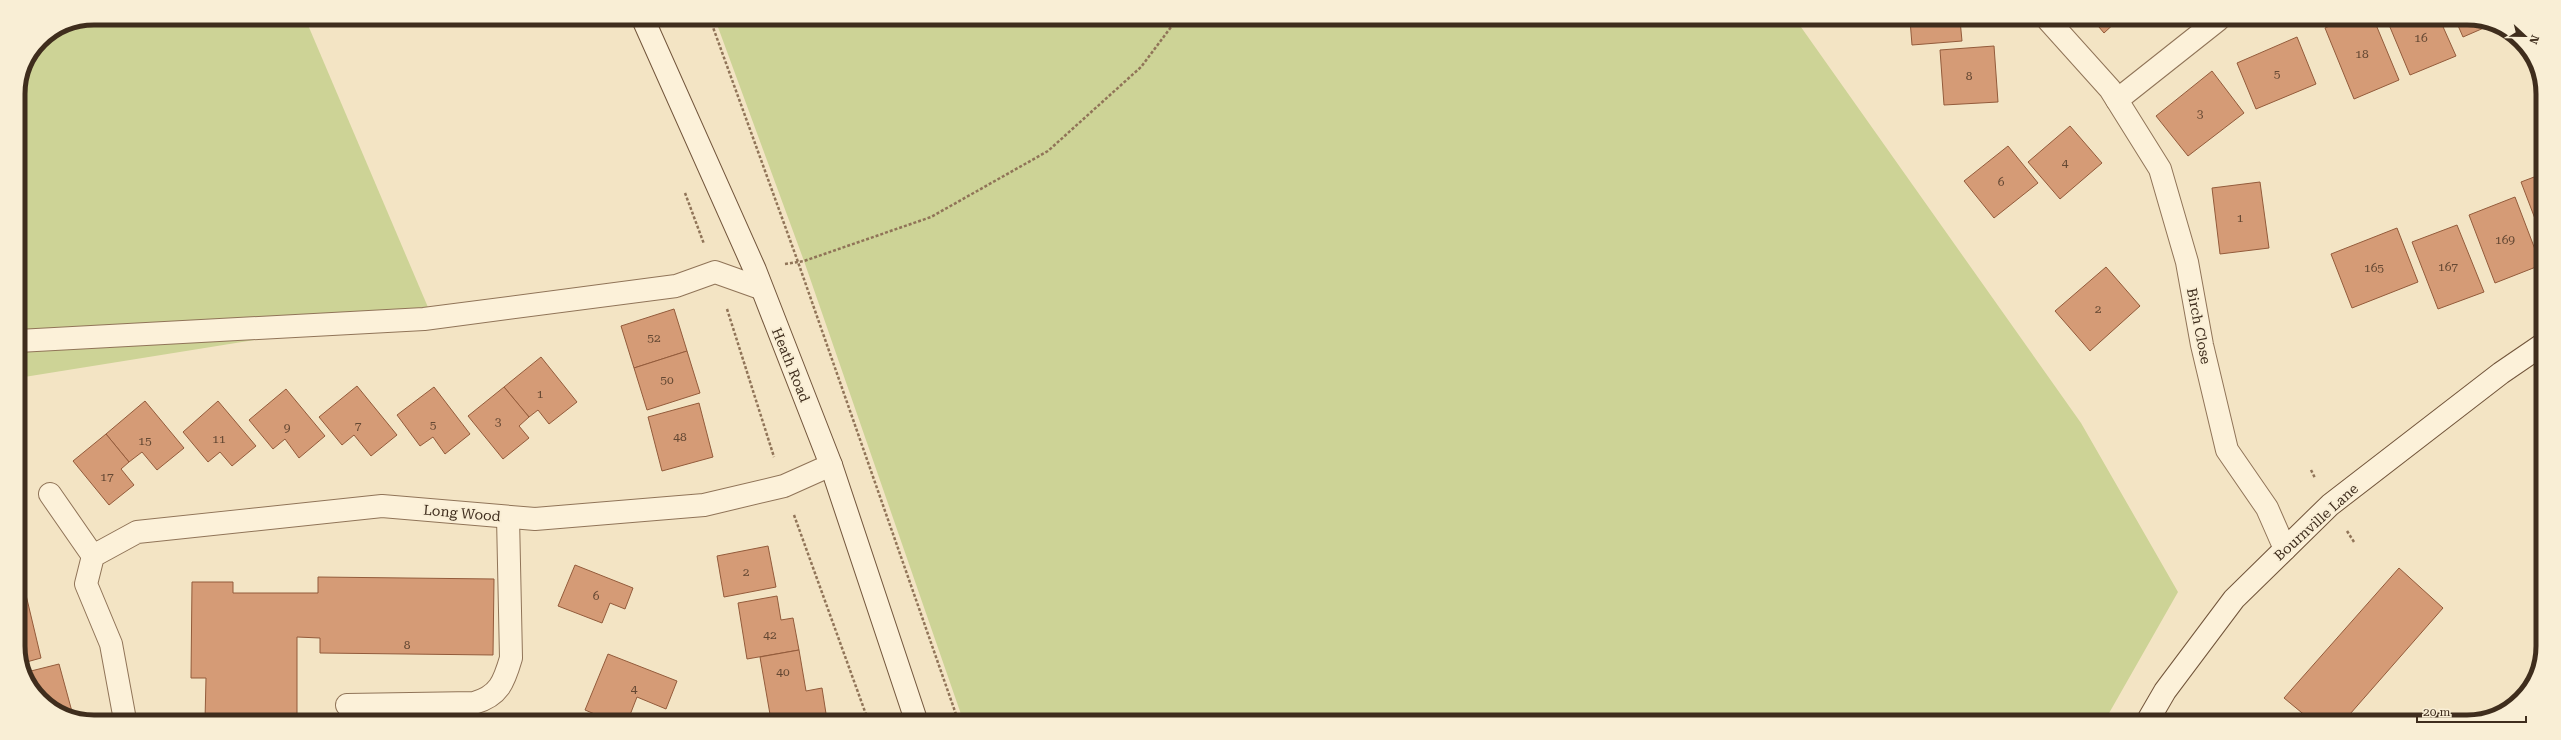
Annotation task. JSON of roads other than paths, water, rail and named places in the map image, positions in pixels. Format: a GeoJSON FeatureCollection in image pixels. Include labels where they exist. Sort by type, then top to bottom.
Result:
{"type":"FeatureCollection","features":[{"type":"Feature","properties":{"kind":"street","name":"Heath Road"},"geometry":{"type":"LineString","coordinates":[[646,25],[758,279],[831,465],[914,715]]}},
{"type":"Feature","properties":{"kind":"street","name":"Birch Close"},"geometry":{"type":"LineString","coordinates":[[2052,25],[2110,89],[2160,169],[2187,262],[2202,345],[2227,450],[2267,508],[2285,549]]}},
{"type":"Feature","properties":{"kind":"street"},"geometry":{"type":"LineString","coordinates":[[2117,100],[2212,25]]}},
{"type":"Feature","properties":{"kind":"street"},"geometry":{"type":"LineString","coordinates":[[25,341],[424,319],[676,286],[715,272],[758,279]]}},
{"type":"Feature","properties":{"kind":"street","name":"Bournville Lane"},"geometry":{"type":"LineString","coordinates":[[2151,715],[2165,691],[2234,599],[2330,505],[2501,373],[2536,349]]}},
{"type":"Feature","properties":{"kind":"street","name":"Long Wood"},"geometry":{"type":"LineString","coordinates":[[93,556],[137,532],[382,506],[535,519],[704,505],[784,486],[831,465]]}},
{"type":"Feature","properties":{"kind":"street"},"geometry":{"type":"LineString","coordinates":[[50,494],[93,556],[86,584],[111,644],[123,715]]}},
{"type":"Feature","properties":{"kind":"street"},"geometry":{"type":"LineString","coordinates":[[347,705],[474,703],[489,699],[499,689],[511,658],[508,517]]}}]}
